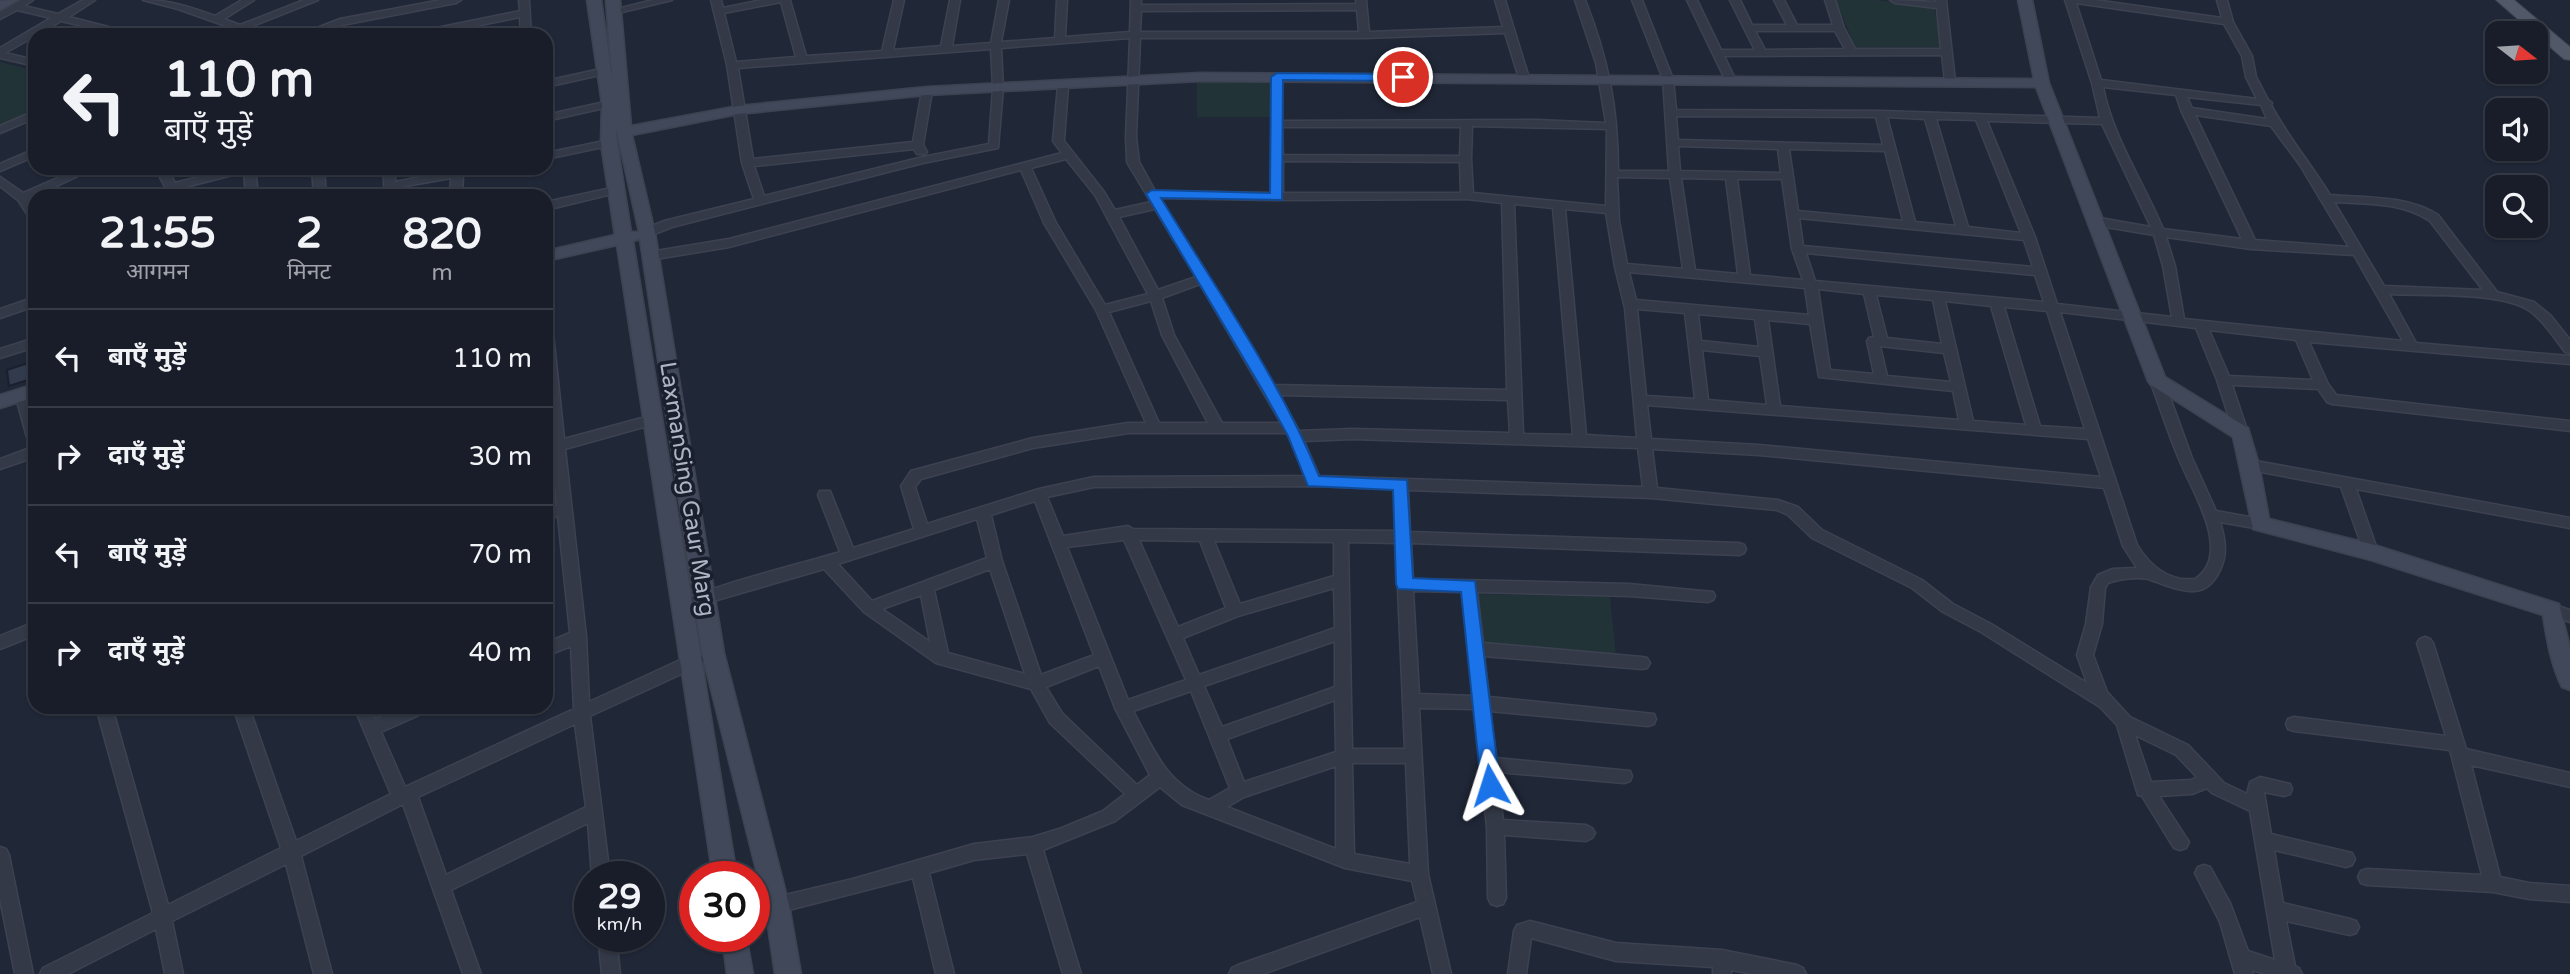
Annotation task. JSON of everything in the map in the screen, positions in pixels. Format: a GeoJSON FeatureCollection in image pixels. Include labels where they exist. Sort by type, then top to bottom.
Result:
{"type":"FeatureCollection","features":[{"type":"Feature","properties":{"kind":"main road"},"geometry":{"type":"LineString","coordinates":[[2486,0],[2511,21]]}},
{"type":"Feature","properties":{"kind":"main road"},"geometry":{"type":"LineString","coordinates":[[2504,0],[2570,58]]}},
{"type":"Feature","properties":{"kind":"main road"},"geometry":{"type":"LineString","coordinates":[[2548,48],[2570,58]]}},
{"type":"Feature","properties":{"kind":"street"},"geometry":{"type":"LineString","coordinates":[[0,6],[29,0]]}},
{"type":"Feature","properties":{"kind":"street"},"geometry":{"type":"LineString","coordinates":[[41,28],[90,0]]}},
{"type":"Feature","properties":{"kind":"street"},"geometry":{"type":"LineString","coordinates":[[148,0],[181,7],[240,27],[310,0]]}},
{"type":"Feature","properties":{"kind":"street"},"geometry":{"type":"LineString","coordinates":[[181,7],[194,0]]}},
{"type":"Feature","properties":{"kind":"street"},"geometry":{"type":"LineString","coordinates":[[215,19],[249,0]]}},
{"type":"Feature","properties":{"kind":"street"},"geometry":{"type":"LineString","coordinates":[[323,28],[370,11],[456,0]]}},
{"type":"Feature","properties":{"kind":"street"},"geometry":{"type":"LineString","coordinates":[[524,0],[526,28]]}},
{"type":"Feature","properties":{"kind":"street","name":"LaxmanSing Gaur Marg"},"geometry":{"type":"LineString","coordinates":[[594,0],[611,69],[616,138],[616,190],[722,861]]}},
{"type":"Feature","properties":{"kind":"street"},"geometry":{"type":"LineString","coordinates":[[613,5],[667,0]]}},
{"type":"Feature","properties":{"kind":"street"},"geometry":{"type":"LineString","coordinates":[[760,201],[748,163],[732,65],[718,6],[777,0]]}},
{"type":"Feature","properties":{"kind":"street"},"geometry":{"type":"LineString","coordinates":[[785,0],[802,60]]}},
{"type":"Feature","properties":{"kind":"street"},"geometry":{"type":"LineString","coordinates":[[887,52],[899,0]]}},
{"type":"Feature","properties":{"kind":"street"},"geometry":{"type":"LineString","coordinates":[[946,49],[955,0]]}},
{"type":"Feature","properties":{"kind":"street"},"geometry":{"type":"LineString","coordinates":[[553,254],[646,233],[668,223],[923,160],[995,146],[998,88],[996,44],[1004,0]]}},
{"type":"Feature","properties":{"kind":"street"},"geometry":{"type":"LineString","coordinates":[[1060,40],[1062,0]]}},
{"type":"Feature","properties":{"kind":"street"},"geometry":{"type":"LineString","coordinates":[[1500,0],[1507,30],[1524,78]]}},
{"type":"Feature","properties":{"kind":"street"},"geometry":{"type":"LineString","coordinates":[[1580,0],[1595,37],[1606,78],[1612,126],[1612,210],[1630,304],[1642,400],[1643,443],[1651,493]]}},
{"type":"Feature","properties":{"kind":"street"},"geometry":{"type":"LineString","coordinates":[[1637,0],[1668,79],[1675,174],[1690,274]]}},
{"type":"Feature","properties":{"kind":"street"},"geometry":{"type":"LineString","coordinates":[[1692,0],[1730,79]]}},
{"type":"Feature","properties":{"kind":"street"},"geometry":{"type":"LineString","coordinates":[[1735,0],[1761,52]]}},
{"type":"Feature","properties":{"kind":"street"},"geometry":{"type":"LineString","coordinates":[[1779,0],[1793,27]]}},
{"type":"Feature","properties":{"kind":"street"},"geometry":{"type":"LineString","coordinates":[[1830,0],[1839,28],[1852,54]]}},
{"type":"Feature","properties":{"kind":"street"},"geometry":{"type":"LineString","coordinates":[[1895,0],[1941,3],[1950,81]]}},
{"type":"Feature","properties":{"kind":"street"},"geometry":{"type":"LineString","coordinates":[[2025,0],[2042,83],[2054,118],[2134,316],[2184,456],[2211,515],[2219,545],[2215,569],[2205,582],[2182,585],[2149,573],[2113,575],[2103,579],[2098,587],[2094,624],[2085,655],[2104,701]]}},
{"type":"Feature","properties":{"kind":"street"},"geometry":{"type":"LineString","coordinates":[[2179,323],[2160,235],[2107,121],[2072,0],[2228,22]]}},
{"type":"Feature","properties":{"kind":"street"},"geometry":{"type":"LineString","coordinates":[[2222,0],[2228,22],[2246,56],[2251,77],[2275,122],[2358,251],[2411,345]]}},
{"type":"Feature","properties":{"kind":"street"},"geometry":{"type":"LineString","coordinates":[[1314,481],[1293,432],[1270,390],[1232,331],[1204,278],[1133,162],[1130,137],[1136,4],[1361,3],[1364,35]]}},
{"type":"Feature","properties":{"kind":"street"},"geometry":{"type":"LineString","coordinates":[[0,16],[13,4]]}},
{"type":"Feature","properties":{"kind":"street"},"geometry":{"type":"LineString","coordinates":[[13,4],[57,18],[103,28]]}},
{"type":"Feature","properties":{"kind":"street","name":"LaxmanSing Gaur Marg"},"geometry":{"type":"LineString","coordinates":[[613,5],[609,104],[616,138],[646,233],[713,653],[777,905],[788,974]]}},
{"type":"Feature","properties":{"kind":"street"},"geometry":{"type":"LineString","coordinates":[[468,28],[525,13]]}},
{"type":"Feature","properties":{"kind":"street"},"geometry":{"type":"LineString","coordinates":[[336,23],[339,28]]}},
{"type":"Feature","properties":{"kind":"street"},"geometry":{"type":"LineString","coordinates":[[1748,28],[1839,28]]}},
{"type":"Feature","properties":{"kind":"street"},"geometry":{"type":"LineString","coordinates":[[732,65],[1133,35],[1364,35],[1507,30]]}},
{"type":"Feature","properties":{"kind":"street"},"geometry":{"type":"LineString","coordinates":[[0,53],[28,36]]}},
{"type":"Feature","properties":{"kind":"street"},"geometry":{"type":"LineString","coordinates":[[1716,52],[1946,52]]}},
{"type":"Feature","properties":{"kind":"street"},"geometry":{"type":"LineString","coordinates":[[0,53],[28,61]]}},
{"type":"Feature","properties":{"kind":"street"},"geometry":{"type":"LineString","coordinates":[[553,82],[611,69]]}},
{"type":"Feature","properties":{"kind":"street"},"geometry":{"type":"LineString","coordinates":[[553,154],[738,110],[927,92],[1200,77],[2042,83]]}},
{"type":"Feature","properties":{"kind":"street"},"geometry":{"type":"LineString","coordinates":[[1277,77],[1277,197]]}},
{"type":"Feature","properties":{"kind":"street"},"geometry":{"type":"LineString","coordinates":[[2097,83],[2267,103]]}},
{"type":"Feature","properties":{"kind":"street"},"geometry":{"type":"LineString","coordinates":[[1063,86],[1058,141],[1100,194],[1155,296],[1168,335],[1218,429]]}},
{"type":"Feature","properties":{"kind":"street"},"geometry":{"type":"LineString","coordinates":[[923,160],[918,145],[927,92]]}},
{"type":"Feature","properties":{"kind":"street"},"geometry":{"type":"LineString","coordinates":[[2180,93],[2251,245]]}},
{"type":"Feature","properties":{"kind":"street"},"geometry":{"type":"LineString","coordinates":[[553,116],[609,104]]}},
{"type":"Feature","properties":{"kind":"street"},"geometry":{"type":"LineString","coordinates":[[2186,110],[2275,122]]}},
{"type":"Feature","properties":{"kind":"street"},"geometry":{"type":"LineString","coordinates":[[1670,113],[1881,114],[2107,121]]}},
{"type":"Feature","properties":{"kind":"street"},"geometry":{"type":"LineString","coordinates":[[1881,114],[1910,226]]}},
{"type":"Feature","properties":{"kind":"street"},"geometry":{"type":"LineString","coordinates":[[1929,116],[1963,231]]}},
{"type":"Feature","properties":{"kind":"street"},"geometry":{"type":"LineString","coordinates":[[1980,116],[2029,237],[2130,546],[2149,573]]}},
{"type":"Feature","properties":{"kind":"street"},"geometry":{"type":"LineString","coordinates":[[0,130],[28,117]]}},
{"type":"Feature","properties":{"kind":"street"},"geometry":{"type":"LineString","coordinates":[[1276,124],[1467,123],[1612,126]]}},
{"type":"Feature","properties":{"kind":"street"},"geometry":{"type":"LineString","coordinates":[[1467,123],[1467,196]]}},
{"type":"Feature","properties":{"kind":"street"},"geometry":{"type":"LineString","coordinates":[[1674,143],[1890,148]]}},
{"type":"Feature","properties":{"kind":"street"},"geometry":{"type":"LineString","coordinates":[[748,163],[918,145]]}},
{"type":"Feature","properties":{"kind":"street"},"geometry":{"type":"LineString","coordinates":[[1783,145],[1798,249],[1811,286],[1824,374],[1958,387]]}},
{"type":"Feature","properties":{"kind":"street"},"geometry":{"type":"LineString","coordinates":[[0,168],[28,155]]}},
{"type":"Feature","properties":{"kind":"street"},"geometry":{"type":"LineString","coordinates":[[650,256],[729,243],[1067,155]]}},
{"type":"Feature","properties":{"kind":"street"},"geometry":{"type":"LineString","coordinates":[[1277,158],[1465,159]]}},
{"type":"Feature","properties":{"kind":"street"},"geometry":{"type":"LineString","coordinates":[[1025,166],[1050,223],[1102,310],[1155,429]]}},
{"type":"Feature","properties":{"kind":"street"},"geometry":{"type":"LineString","coordinates":[[1613,174],[1789,176]]}},
{"type":"Feature","properties":{"kind":"street"},"geometry":{"type":"LineString","coordinates":[[1731,174],[1744,277]]}},
{"type":"Feature","properties":{"kind":"street"},"geometry":{"type":"LineString","coordinates":[[42,189],[73,175]]}},
{"type":"Feature","properties":{"kind":"street"},"geometry":{"type":"LineString","coordinates":[[182,189],[226,175]]}},
{"type":"Feature","properties":{"kind":"street"},"geometry":{"type":"LineString","coordinates":[[397,189],[450,175]]}},
{"type":"Feature","properties":{"kind":"street"},"geometry":{"type":"LineString","coordinates":[[0,180],[22,198],[28,207]]}},
{"type":"Feature","properties":{"kind":"street"},"geometry":{"type":"LineString","coordinates":[[553,204],[616,190]]}},
{"type":"Feature","properties":{"kind":"street"},"geometry":{"type":"LineString","coordinates":[[22,198],[28,195]]}},
{"type":"Feature","properties":{"kind":"street"},"geometry":{"type":"LineString","coordinates":[[1111,215],[1156,199],[1277,197],[1467,196],[1612,210]]}},
{"type":"Feature","properties":{"kind":"street"},"geometry":{"type":"LineString","coordinates":[[2325,198],[2404,206],[2424,211],[2434,218],[2493,295]]}},
{"type":"Feature","properties":{"kind":"street"},"geometry":{"type":"LineString","coordinates":[[1508,200],[1512,255],[1513,395],[1517,439]]}},
{"type":"Feature","properties":{"kind":"street"},"geometry":{"type":"LineString","coordinates":[[1559,205],[1580,440]]}},
{"type":"Feature","properties":{"kind":"street"},"geometry":{"type":"LineString","coordinates":[[1794,214],[2029,237]]}},
{"type":"Feature","properties":{"kind":"street"},"geometry":{"type":"LineString","coordinates":[[2095,221],[2160,235],[2251,245],[2358,251]]}},
{"type":"Feature","properties":{"kind":"street"},"geometry":{"type":"LineString","coordinates":[[1798,249],[2039,271]]}},
{"type":"Feature","properties":{"kind":"street"},"geometry":{"type":"LineString","coordinates":[[1621,267],[2050,307],[2301,337],[2570,360]]}},
{"type":"Feature","properties":{"kind":"street"},"geometry":{"type":"LineString","coordinates":[[1102,310],[1155,296],[1204,278]]}},
{"type":"Feature","properties":{"kind":"street"},"geometry":{"type":"LineString","coordinates":[[1868,290],[1882,342]]}},
{"type":"Feature","properties":{"kind":"street"},"geometry":{"type":"LineString","coordinates":[[2381,290],[2493,295],[2519,299],[2532,305],[2570,349]]}},
{"type":"Feature","properties":{"kind":"street"},"geometry":{"type":"LineString","coordinates":[[1938,297],[1967,425]]}},
{"type":"Feature","properties":{"kind":"street"},"geometry":{"type":"LineString","coordinates":[[1996,302],[2034,430]]}},
{"type":"Feature","properties":{"kind":"street"},"geometry":{"type":"LineString","coordinates":[[0,314],[28,304]]}},
{"type":"Feature","properties":{"kind":"street"},"geometry":{"type":"LineString","coordinates":[[1630,304],[1815,320]]}},
{"type":"Feature","properties":{"kind":"street"},"geometry":{"type":"LineString","coordinates":[[1691,310],[1702,404]]}},
{"type":"Feature","properties":{"kind":"street"},"geometry":{"type":"LineString","coordinates":[[1761,316],[1774,410]]}},
{"type":"Feature","properties":{"kind":"street"},"geometry":{"type":"LineString","coordinates":[[2201,326],[2224,380],[2241,433],[2250,465],[2260,524]]}},
{"type":"Feature","properties":{"kind":"street"},"geometry":{"type":"LineString","coordinates":[[2301,337],[2322,385],[2333,399],[2570,426]]}},
{"type":"Feature","properties":{"kind":"street"},"geometry":{"type":"LineString","coordinates":[[1881,379],[1873,341],[1950,349]]}},
{"type":"Feature","properties":{"kind":"street"},"geometry":{"type":"LineString","coordinates":[[0,354],[28,344]]}},
{"type":"Feature","properties":{"kind":"street"},"geometry":{"type":"LineString","coordinates":[[1694,345],[1764,352]]}},
{"type":"Feature","properties":{"kind":"street"},"geometry":{"type":"LineString","coordinates":[[2224,380],[2322,385]]}},
{"type":"Feature","properties":{"kind":"street"},"geometry":{"type":"LineString","coordinates":[[2157,381],[2241,433]]}},
{"type":"Feature","properties":{"kind":"street"},"geometry":{"type":"LineString","coordinates":[[1270,390],[1513,395]]}},
{"type":"Feature","properties":{"kind":"street"},"geometry":{"type":"LineString","coordinates":[[0,402],[28,392]]}},
{"type":"Feature","properties":{"kind":"street"},"geometry":{"type":"LineString","coordinates":[[1642,400],[2094,435]]}},
{"type":"Feature","properties":{"kind":"street"},"geometry":{"type":"LineString","coordinates":[[553,447],[653,421]]}},
{"type":"Feature","properties":{"kind":"street"},"geometry":{"type":"LineString","coordinates":[[922,532],[908,486],[916,475],[982,455],[1128,428],[1643,443],[1759,450],[2108,483]]}},
{"type":"Feature","properties":{"kind":"street"},"geometry":{"type":"LineString","coordinates":[[553,452],[564,509],[578,636],[582,714],[600,861]]}},
{"type":"Feature","properties":{"kind":"street"},"geometry":{"type":"LineString","coordinates":[[0,464],[28,454]]}},
{"type":"Feature","properties":{"kind":"street"},"geometry":{"type":"LineString","coordinates":[[2250,465],[2570,523]]}},
{"type":"Feature","properties":{"kind":"street"},"geometry":{"type":"LineString","coordinates":[[683,607],[706,597],[827,562],[1039,494],[1094,482],[1314,481],[1651,493],[1778,505],[1793,511],[1817,534],[1917,584],[1948,608],[1986,628],[2104,701],[2124,722],[2182,750],[2214,784],[2256,806]]}},
{"type":"Feature","properties":{"kind":"street"},"geometry":{"type":"LineString","coordinates":[[2347,483],[2371,552]]}},
{"type":"Feature","properties":{"kind":"street"},"geometry":{"type":"LineString","coordinates":[[1401,485],[1419,874],[1442,974]]}},
{"type":"Feature","properties":{"kind":"street"},"geometry":{"type":"LineString","coordinates":[[1039,494],[1123,708],[1160,777],[1188,800],[1345,860],[1419,874]]}},
{"type":"Feature","properties":{"kind":"street"},"geometry":{"type":"LineString","coordinates":[[825,495],[848,555]]}},
{"type":"Feature","properties":{"kind":"street"},"geometry":{"type":"LineString","coordinates":[[553,512],[564,509]]}},
{"type":"Feature","properties":{"kind":"street"},"geometry":{"type":"LineString","coordinates":[[983,513],[995,561],[1036,684],[1056,718],[1136,794]]}},
{"type":"Feature","properties":{"kind":"street"},"geometry":{"type":"LineString","coordinates":[[2211,515],[2260,524],[2371,552],[2561,613],[2559,647],[2570,681]]}},
{"type":"Feature","properties":{"kind":"street"},"geometry":{"type":"LineString","coordinates":[[1057,543],[1081,537],[1128,532],[1205,536],[1511,538],[1739,549]]}},
{"type":"Feature","properties":{"kind":"street"},"geometry":{"type":"LineString","coordinates":[[1128,532],[1218,735],[1239,791]]}},
{"type":"Feature","properties":{"kind":"street"},"geometry":{"type":"LineString","coordinates":[[1340,535],[1345,860]]}},
{"type":"Feature","properties":{"kind":"street"},"geometry":{"type":"LineString","coordinates":[[1205,536],[1235,611]]}},
{"type":"Feature","properties":{"kind":"street"},"geometry":{"type":"LineString","coordinates":[[869,608],[995,561]]}},
{"type":"Feature","properties":{"kind":"street"},"geometry":{"type":"LineString","coordinates":[[827,562],[869,608],[941,658],[1036,684],[1103,657]]}},
{"type":"Feature","properties":{"kind":"street"},"geometry":{"type":"LineString","coordinates":[[1173,635],[1235,611],[1342,580]]}},
{"type":"Feature","properties":{"kind":"street"},"geometry":{"type":"LineString","coordinates":[[1404,584],[1629,590],[1708,596]]}},
{"type":"Feature","properties":{"kind":"street"},"geometry":{"type":"LineString","coordinates":[[926,585],[941,658]]}},
{"type":"Feature","properties":{"kind":"street"},"geometry":{"type":"LineString","coordinates":[[1469,586],[1495,827],[1497,898]]}},
{"type":"Feature","properties":{"kind":"street"},"geometry":{"type":"LineString","coordinates":[[0,643],[28,631]]}},
{"type":"Feature","properties":{"kind":"street"},"geometry":{"type":"LineString","coordinates":[[1123,708],[1342,632]]}},
{"type":"Feature","properties":{"kind":"street"},"geometry":{"type":"LineString","coordinates":[[553,647],[578,636]]}},
{"type":"Feature","properties":{"kind":"street"},"geometry":{"type":"LineString","coordinates":[[2425,643],[2458,750],[2493,884]]}},
{"type":"Feature","properties":{"kind":"street"},"geometry":{"type":"LineString","coordinates":[[1475,649],[1642,663]]}},
{"type":"Feature","properties":{"kind":"street"},"geometry":{"type":"LineString","coordinates":[[49,974],[405,796],[713,653]]}},
{"type":"Feature","properties":{"kind":"street"},"geometry":{"type":"LineString","coordinates":[[1218,735],[1343,691]]}},
{"type":"Feature","properties":{"kind":"street"},"geometry":{"type":"LineString","coordinates":[[1412,701],[1482,703],[1647,719]]}},
{"type":"Feature","properties":{"kind":"street"},"geometry":{"type":"LineString","coordinates":[[106,714],[163,918],[174,974]]}},
{"type":"Feature","properties":{"kind":"street"},"geometry":{"type":"LineString","coordinates":[[243,714],[292,854],[323,974]]}},
{"type":"Feature","properties":{"kind":"street"},"geometry":{"type":"LineString","coordinates":[[365,714],[405,796],[472,974]]}},
{"type":"Feature","properties":{"kind":"street"},"geometry":{"type":"LineString","coordinates":[[370,729],[404,714]]}},
{"type":"Feature","properties":{"kind":"street"},"geometry":{"type":"LineString","coordinates":[[2124,722],[2129,747],[2144,790],[2180,842]]}},
{"type":"Feature","properties":{"kind":"street"},"geometry":{"type":"LineString","coordinates":[[2294,724],[2458,750],[2570,780]]}},
{"type":"Feature","properties":{"kind":"street"},"geometry":{"type":"LineString","coordinates":[[1210,808],[1239,791],[1345,756],[1415,756]]}},
{"type":"Feature","properties":{"kind":"street"},"geometry":{"type":"LineString","coordinates":[[1489,764],[1625,776]]}},
{"type":"Feature","properties":{"kind":"street"},"geometry":{"type":"LineString","coordinates":[[777,905],[974,852],[1033,845],[1109,816],[1160,777]]}},
{"type":"Feature","properties":{"kind":"street"},"geometry":{"type":"LineString","coordinates":[[2144,790],[2214,784]]}},
{"type":"Feature","properties":{"kind":"street"},"geometry":{"type":"LineString","coordinates":[[2204,873],[2217,896],[2243,966],[2289,973],[2256,806],[2256,787],[2260,784],[2284,789]]}},
{"type":"Feature","properties":{"kind":"street"},"geometry":{"type":"LineString","coordinates":[[441,886],[595,811]]}},
{"type":"Feature","properties":{"kind":"street"},"geometry":{"type":"LineString","coordinates":[[1495,827],[1586,833]]}},
{"type":"Feature","properties":{"kind":"street"},"geometry":{"type":"LineString","coordinates":[[2263,840],[2346,859]]}},
{"type":"Feature","properties":{"kind":"street"},"geometry":{"type":"LineString","coordinates":[[1033,845],[1072,974]]}},
{"type":"Feature","properties":{"kind":"street"},"geometry":{"type":"LineString","coordinates":[[0,855],[24,974]]}},
{"type":"Feature","properties":{"kind":"street"},"geometry":{"type":"LineString","coordinates":[[919,868],[944,974]]}},
{"type":"Feature","properties":{"kind":"street"},"geometry":{"type":"LineString","coordinates":[[2367,877],[2493,884],[2529,891],[2570,894]]}},
{"type":"Feature","properties":{"kind":"street"},"geometry":{"type":"LineString","coordinates":[[1238,974],[1426,907]]}},
{"type":"Feature","properties":{"kind":"street"},"geometry":{"type":"LineString","coordinates":[[2277,910],[2350,927]]}},
{"type":"Feature","properties":{"kind":"street"},"geometry":{"type":"LineString","coordinates":[[1517,974],[1520,939],[1523,931],[1530,929],[1616,952],[1797,974]]}},
{"type":"Feature","properties":{"kind":"street"},"geometry":{"type":"LineString","coordinates":[[609,952],[611,974]]}},
{"type":"Feature","properties":{"kind":"street"},"geometry":{"type":"LineString","coordinates":[[737,952],[740,974]]}},
{"type":"Feature","properties":{"kind":"shaded area"},"geometry":{"type":"Polygon","coordinates":[[[1836,0],[1876,0],[1934,7],[1942,47],[1855,47],[1836,0]]]}},
{"type":"Feature","properties":{"kind":"shaded area"},"geometry":{"type":"Polygon","coordinates":[[[0,62],[28,69],[28,115],[0,127],[0,62]]]}},
{"type":"Feature","properties":{"kind":"shaded area"},"geometry":{"type":"Polygon","coordinates":[[[1270,80],[1270,117],[1197,117],[1197,82],[1270,80]]]}},
{"type":"Feature","properties":{"kind":"shaded area"},"geometry":{"type":"Polygon","coordinates":[[[1475,594],[1610,597],[1616,657],[1476,646],[1475,594]]]}},
{"type":"Feature","properties":{"kind":"building"},"geometry":{"type":"Polygon","coordinates":[[[28,363],[28,380],[9,386],[7,370],[28,363]]]}},
{"type":"Feature","properties":{"kind":"route"},"geometry":{"type":"LineString","coordinates":[[1403,77],[1277,77],[1277,197],[1152,194],[1204,278],[1232,331],[1270,390],[1295,436],[1314,481],[1401,485],[1404,584],[1469,586],[1490,785]]}}]}
